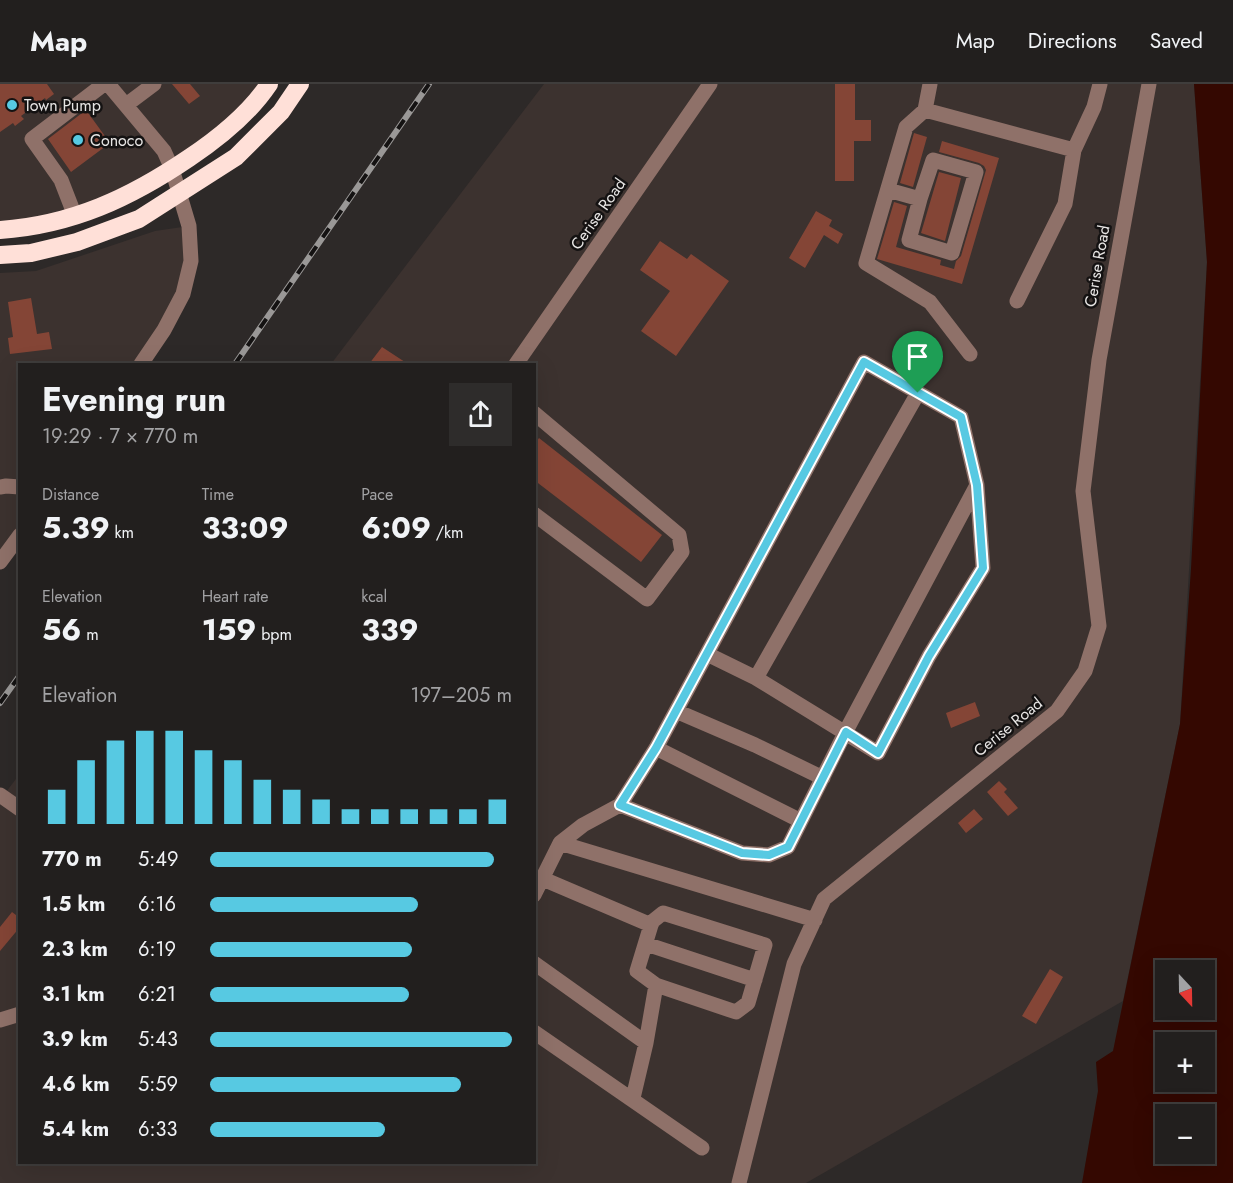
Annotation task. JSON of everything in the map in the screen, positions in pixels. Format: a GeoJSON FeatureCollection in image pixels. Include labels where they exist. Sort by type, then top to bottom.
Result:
{"type":"FeatureCollection","features":[{"type":"Feature","properties":{"kind":"highway"},"geometry":{"type":"LineString","coordinates":[[0,230],[27,228],[75,216],[128,196],[219,138],[261,96],[269,84]]}},
{"type":"Feature","properties":{"kind":"highway"},"geometry":{"type":"LineString","coordinates":[[0,255],[31,253],[77,242],[139,219],[236,157],[281,112],[300,84]]}},
{"type":"Feature","properties":{"kind":"street"},"geometry":{"type":"LineString","coordinates":[[75,216],[62,180],[32,139],[106,84],[164,151],[172,169],[189,226],[191,261],[183,294],[164,330],[142,363]]}},
{"type":"Feature","properties":{"kind":"street"},"geometry":{"type":"LineString","coordinates":[[126,105],[154,84]]}},
{"type":"Feature","properties":{"kind":"street","name":"Cerise Road"},"geometry":{"type":"LineString","coordinates":[[517,363],[710,84]]}},
{"type":"Feature","properties":{"kind":"street"},"geometry":{"type":"LineString","coordinates":[[930,84],[925,110],[906,127],[866,263],[930,302],[970,354]]}},
{"type":"Feature","properties":{"kind":"street"},"geometry":{"type":"LineString","coordinates":[[1017,301],[1065,204],[1074,150],[1094,108],[1100,84]]}},
{"type":"Feature","properties":{"kind":"street","name":"Cerise Road"},"geometry":{"type":"LineString","coordinates":[[740,1183],[794,964],[825,899],[1057,711],[1085,671],[1098,626],[1083,492],[1098,360],[1149,84]]}},
{"type":"Feature","properties":{"kind":"street"},"geometry":{"type":"LineString","coordinates":[[925,110],[1074,150]]}},
{"type":"Feature","properties":{"kind":"street"},"geometry":{"type":"LineString","coordinates":[[933,160],[976,172],[952,253],[909,240],[920,199],[933,160]]}},
{"type":"Feature","properties":{"kind":"street"},"geometry":{"type":"LineString","coordinates":[[888,190],[920,199]]}},
{"type":"Feature","properties":{"kind":"street"},"geometry":{"type":"LineString","coordinates":[[536,891],[560,843],[583,825],[620,805],[656,748],[864,362],[961,417],[977,485],[983,568],[929,656],[878,753],[756,678],[707,654]]}},
{"type":"Feature","properties":{"kind":"street"},"geometry":{"type":"LineString","coordinates":[[756,678],[918,393]]}},
{"type":"Feature","properties":{"kind":"street"},"geometry":{"type":"LineString","coordinates":[[536,415],[679,535],[682,552],[647,599],[536,516]]}},
{"type":"Feature","properties":{"kind":"street"},"geometry":{"type":"LineString","coordinates":[[620,805],[742,853],[769,855],[788,847],[846,732],[977,485]]}},
{"type":"Feature","properties":{"kind":"street"},"geometry":{"type":"LineString","coordinates":[[0,488],[18,486]]}},
{"type":"Feature","properties":{"kind":"street"},"geometry":{"type":"LineString","coordinates":[[0,562],[18,538]]}},
{"type":"Feature","properties":{"kind":"street"},"geometry":{"type":"LineString","coordinates":[[676,711],[823,777]]}},
{"type":"Feature","properties":{"kind":"street"},"geometry":{"type":"LineString","coordinates":[[656,748],[801,821]]}},
{"type":"Feature","properties":{"kind":"street"},"geometry":{"type":"LineString","coordinates":[[0,795],[18,808]]}},
{"type":"Feature","properties":{"kind":"street"},"geometry":{"type":"LineString","coordinates":[[560,843],[815,920]]}},
{"type":"Feature","properties":{"kind":"street"},"geometry":{"type":"LineString","coordinates":[[543,879],[651,925]]}},
{"type":"Feature","properties":{"kind":"street"},"geometry":{"type":"LineString","coordinates":[[663,913],[765,945],[748,1003],[736,1012],[656,985],[637,971],[651,925],[663,913]]}},
{"type":"Feature","properties":{"kind":"street"},"geometry":{"type":"LineString","coordinates":[[646,944],[755,981]]}},
{"type":"Feature","properties":{"kind":"street"},"geometry":{"type":"LineString","coordinates":[[536,964],[646,1043]]}},
{"type":"Feature","properties":{"kind":"street"},"geometry":{"type":"LineString","coordinates":[[633,1098],[656,985]]}},
{"type":"Feature","properties":{"kind":"street"},"geometry":{"type":"LineString","coordinates":[[0,1020],[18,1015]]}},
{"type":"Feature","properties":{"kind":"street"},"geometry":{"type":"LineString","coordinates":[[536,1033],[633,1098],[702,1148]]}},
{"type":"Feature","properties":{"kind":"shaded area"},"geometry":{"type":"Polygon","coordinates":[[[0,84],[265,84],[219,138],[127,196],[0,230],[0,84]]]}},
{"type":"Feature","properties":{"kind":"shaded area"},"geometry":{"type":"Polygon","coordinates":[[[544,84],[1194,84],[1207,262],[1180,724],[1123,1001],[806,1183],[0,1183],[0,800],[18,776],[18,1164],[536,1164],[536,363],[332,363],[544,84]]]}},
{"type":"Feature","properties":{"kind":"shaded area"},"geometry":{"type":"Polygon","coordinates":[[[1194,84],[1233,84],[1233,1183],[1082,1183],[1098,1091],[1096,1062],[1113,1051],[1180,724],[1191,569],[1207,262],[1194,84]]]}},
{"type":"Feature","properties":{"kind":"shaded area"},"geometry":{"type":"Polygon","coordinates":[[[189,226],[183,294],[137,363],[18,363],[18,536],[0,562],[0,273],[36,271],[155,231],[189,226]]]}},
{"type":"Feature","properties":{"kind":"building"},"geometry":{"type":"Polygon","coordinates":[[[0,84],[47,84],[54,94],[21,116],[24,119],[15,126],[13,123],[0,132],[0,84]]]}},
{"type":"Feature","properties":{"kind":"building"},"geometry":{"type":"Polygon","coordinates":[[[172,84],[190,84],[200,96],[189,104],[172,84]]]}},
{"type":"Feature","properties":{"kind":"building"},"geometry":{"type":"Polygon","coordinates":[[[835,84],[855,84],[855,120],[871,120],[871,141],[854,141],[854,181],[835,181],[835,84]]]}},
{"type":"Feature","properties":{"kind":"building"},"geometry":{"type":"Polygon","coordinates":[[[86,110],[110,143],[71,172],[48,139],[86,110]]]}},
{"type":"Feature","properties":{"kind":"building"},"geometry":{"type":"Polygon","coordinates":[[[914,133],[927,137],[913,187],[900,183],[914,133]]]}},
{"type":"Feature","properties":{"kind":"building"},"geometry":{"type":"Polygon","coordinates":[[[942,141],[999,158],[962,284],[877,259],[894,202],[907,206],[896,247],[941,260],[940,265],[954,269],[956,261],[961,256],[986,170],[979,163],[939,152],[942,141]]]}},
{"type":"Feature","properties":{"kind":"building"},"geometry":{"type":"Polygon","coordinates":[[[939,172],[961,178],[945,241],[921,233],[939,172]]]}},
{"type":"Feature","properties":{"kind":"building"},"geometry":{"type":"Polygon","coordinates":[[[816,211],[832,220],[829,226],[843,234],[838,244],[824,235],[805,268],[789,258],[816,211]]]}},
{"type":"Feature","properties":{"kind":"building"},"geometry":{"type":"Polygon","coordinates":[[[660,241],[687,259],[691,254],[729,281],[676,356],[641,331],[670,291],[640,270],[660,241]]]}},
{"type":"Feature","properties":{"kind":"building"},"geometry":{"type":"Polygon","coordinates":[[[31,298],[37,334],[49,332],[52,349],[10,354],[8,338],[13,337],[8,302],[31,298]]]}},
{"type":"Feature","properties":{"kind":"building"},"geometry":{"type":"Polygon","coordinates":[[[382,347],[406,363],[370,363],[382,347]]]}},
{"type":"Feature","properties":{"kind":"building"},"geometry":{"type":"Polygon","coordinates":[[[539,438],[662,535],[641,562],[536,482],[536,442],[539,438]]]}},
{"type":"Feature","properties":{"kind":"building"},"geometry":{"type":"Polygon","coordinates":[[[975,702],[980,716],[951,728],[946,713],[975,702]]]}},
{"type":"Feature","properties":{"kind":"building"},"geometry":{"type":"Polygon","coordinates":[[[999,781],[1007,789],[1004,792],[1018,808],[1008,816],[987,792],[999,781]]]}},
{"type":"Feature","properties":{"kind":"building"},"geometry":{"type":"Polygon","coordinates":[[[974,809],[983,819],[966,833],[958,823],[974,809]]]}},
{"type":"Feature","properties":{"kind":"building"},"geometry":{"type":"Polygon","coordinates":[[[12,912],[18,916],[18,929],[0,951],[0,927],[12,912]]]}},
{"type":"Feature","properties":{"kind":"building"},"geometry":{"type":"Polygon","coordinates":[[[1050,969],[1063,977],[1036,1024],[1022,1016],[1050,969]]]}},
{"type":"Feature","properties":{"kind":"railway"},"geometry":{"type":"LineString","coordinates":[[236,363],[429,84]]}},
{"type":"Feature","properties":{"kind":"railway"},"geometry":{"type":"LineString","coordinates":[[0,703],[18,678]]}},
{"type":"Feature","properties":{"kind":"place","name":"Town Pump"},"geometry":{"type":"Point","coordinates":[12,105]}},
{"type":"Feature","properties":{"kind":"place","name":"Conoco"},"geometry":{"type":"Point","coordinates":[78,140]}},
{"type":"Feature","properties":{"kind":"route"},"geometry":{"type":"LineString","coordinates":[[864,362],[918,393],[961,417],[977,485],[983,568],[929,656],[878,753],[846,732],[788,847],[769,855],[742,853],[620,805],[656,748],[864,362]]}}]}
